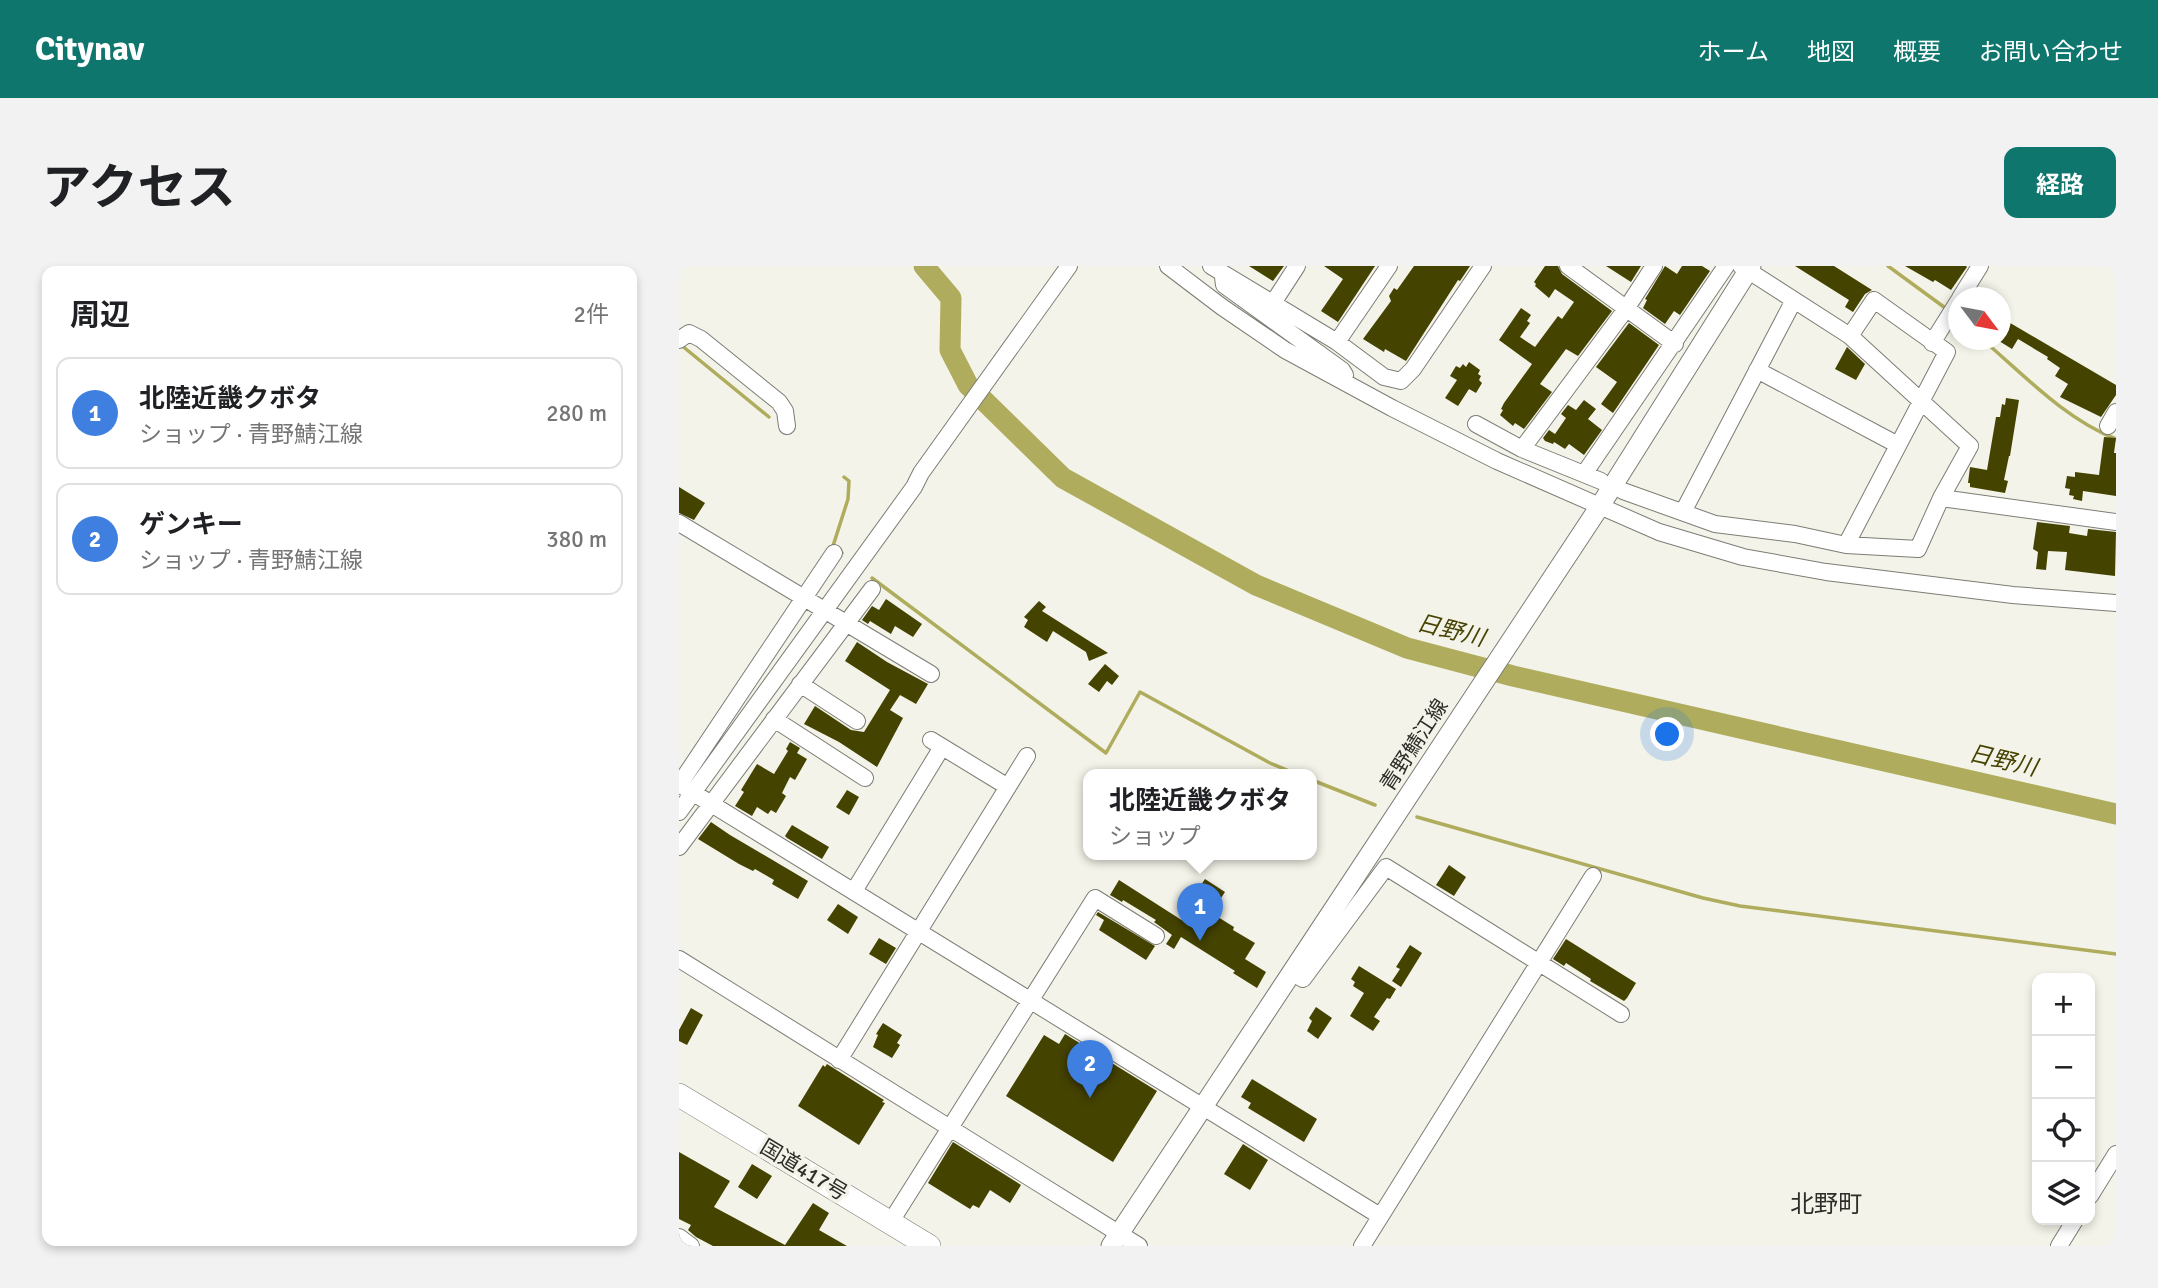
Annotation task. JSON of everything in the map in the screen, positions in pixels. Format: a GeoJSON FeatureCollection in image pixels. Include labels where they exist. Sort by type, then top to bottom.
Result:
{"type":"FeatureCollection","features":[{"type":"Feature","properties":{"kind":"highway","name":"国道417号"},"geometry":{"type":"LineString","coordinates":[[679,1095],[929,1246]]}},
{"type":"Feature","properties":{"kind":"main road","name":"青野鯖江線"},"geometry":{"type":"LineString","coordinates":[[1115,1240],[1597,510],[1747,267]]}},
{"type":"Feature","properties":{"kind":"street"},"geometry":{"type":"LineString","coordinates":[[683,786],[825,610],[1069,266]]}},
{"type":"Feature","properties":{"kind":"street"},"geometry":{"type":"LineString","coordinates":[[1168,266],[1285,350],[1597,510],[1742,557],[1906,583],[2116,603]]}},
{"type":"Feature","properties":{"kind":"street"},"geometry":{"type":"LineString","coordinates":[[1273,303],[1297,266]]}},
{"type":"Feature","properties":{"kind":"street"},"geometry":{"type":"LineString","coordinates":[[1338,342],[1389,266]]}},
{"type":"Feature","properties":{"kind":"street"},"geometry":{"type":"LineString","coordinates":[[1217,269],[1338,342],[1384,377],[1401,381],[1413,369],[1483,266]]}},
{"type":"Feature","properties":{"kind":"street"},"geometry":{"type":"LineString","coordinates":[[1522,449],[1626,309],[1654,266]]}},
{"type":"Feature","properties":{"kind":"street"},"geometry":{"type":"LineString","coordinates":[[1584,474],[1726,266]]}},
{"type":"Feature","properties":{"kind":"street"},"geometry":{"type":"LineString","coordinates":[[1967,287],[1980,266]]}},
{"type":"Feature","properties":{"kind":"street"},"geometry":{"type":"LineString","coordinates":[[1623,491],[1716,524],[1795,534],[1846,545],[1918,549],[1941,498],[1970,446],[1850,336],[1747,267]]}},
{"type":"Feature","properties":{"kind":"street"},"geometry":{"type":"LineString","coordinates":[[1575,268],[1675,344]]}},
{"type":"Feature","properties":{"kind":"street"},"geometry":{"type":"LineString","coordinates":[[1217,269],[1224,285],[1342,370],[1355,388]]}},
{"type":"Feature","properties":{"kind":"street"},"geometry":{"type":"LineString","coordinates":[[1683,512],[1794,300]]}},
{"type":"Feature","properties":{"kind":"street"},"geometry":{"type":"LineString","coordinates":[[1846,545],[1947,352],[1874,300],[1850,336]]}},
{"type":"Feature","properties":{"kind":"street"},"geometry":{"type":"LineString","coordinates":[[1932,342],[1948,317]]}},
{"type":"Feature","properties":{"kind":"street"},"geometry":{"type":"LineString","coordinates":[[679,340],[689,333],[701,339],[779,402],[785,411],[787,426]]}},
{"type":"Feature","properties":{"kind":"street"},"geometry":{"type":"LineString","coordinates":[[1757,370],[1898,445]]}},
{"type":"Feature","properties":{"kind":"street"},"geometry":{"type":"LineString","coordinates":[[1476,424],[1522,449],[1601,481]]}},
{"type":"Feature","properties":{"kind":"street"},"geometry":{"type":"LineString","coordinates":[[1941,498],[2116,522]]}},
{"type":"Feature","properties":{"kind":"street"},"geometry":{"type":"LineString","coordinates":[[679,523],[930,674]]}},
{"type":"Feature","properties":{"kind":"street"},"geometry":{"type":"LineString","coordinates":[[679,812],[683,786],[834,553]]}},
{"type":"Feature","properties":{"kind":"street"},"geometry":{"type":"LineString","coordinates":[[679,847],[872,589]]}},
{"type":"Feature","properties":{"kind":"street"},"geometry":{"type":"LineString","coordinates":[[800,684],[857,721]]}},
{"type":"Feature","properties":{"kind":"street"},"geometry":{"type":"LineString","coordinates":[[774,719],[865,778]]}},
{"type":"Feature","properties":{"kind":"street"},"geometry":{"type":"LineString","coordinates":[[854,891],[936,743],[1008,787]]}},
{"type":"Feature","properties":{"kind":"street"},"geometry":{"type":"LineString","coordinates":[[839,1060],[1027,756]]}},
{"type":"Feature","properties":{"kind":"street"},"geometry":{"type":"LineString","coordinates":[[683,786],[1380,1216]]}},
{"type":"Feature","properties":{"kind":"street"},"geometry":{"type":"LineString","coordinates":[[1291,972],[1303,979],[1385,867],[1621,1014]]}},
{"type":"Feature","properties":{"kind":"street"},"geometry":{"type":"LineString","coordinates":[[1361,1246],[1593,876]]}},
{"type":"Feature","properties":{"kind":"street"},"geometry":{"type":"LineString","coordinates":[[890,1223],[1095,898],[1156,936]]}},
{"type":"Feature","properties":{"kind":"street"},"geometry":{"type":"LineString","coordinates":[[679,959],[950,1130],[1115,1240],[1139,1246]]}},
{"type":"Feature","properties":{"kind":"street"},"geometry":{"type":"LineString","coordinates":[[2095,1188],[2116,1154]]}},
{"type":"Feature","properties":{"kind":"street"},"geometry":{"type":"LineString","coordinates":[[2059,1246],[2072,1225]]}},
{"type":"Feature","properties":{"kind":"street"},"geometry":{"type":"LineString","coordinates":[[679,1237],[691,1246]]}},
{"type":"Feature","properties":{"kind":"building"},"geometry":{"type":"Polygon","coordinates":[[[1249,266],[1284,266],[1273,281],[1249,266]]]}},
{"type":"Feature","properties":{"kind":"building"},"geometry":{"type":"Polygon","coordinates":[[[1324,266],[1375,266],[1338,322],[1321,311],[1343,279],[1324,266]]]}},
{"type":"Feature","properties":{"kind":"building"},"geometry":{"type":"Polygon","coordinates":[[[1414,266],[1470,266],[1460,281],[1458,280],[1406,361],[1363,339],[1391,301],[1389,296],[1394,288],[1397,290],[1414,266]]]}},
{"type":"Feature","properties":{"kind":"building"},"geometry":{"type":"Polygon","coordinates":[[[1545,266],[1558,266],[1562,274],[1612,311],[1578,356],[1566,349],[1540,384],[1552,392],[1524,429],[1515,423],[1513,426],[1500,415],[1504,403],[1532,364],[1499,340],[1521,308],[1531,315],[1527,321],[1530,323],[1520,337],[1535,347],[1558,316],[1562,319],[1574,302],[1555,289],[1549,298],[1535,286],[1534,282],[1545,266]]]}},
{"type":"Feature","properties":{"kind":"building"},"geometry":{"type":"Polygon","coordinates":[[[1606,266],[1641,266],[1631,282],[1606,266]]]}},
{"type":"Feature","properties":{"kind":"building"},"geometry":{"type":"Polygon","coordinates":[[[1665,266],[1677,274],[1682,266],[1702,266],[1710,271],[1680,315],[1674,311],[1665,324],[1643,308],[1647,300],[1645,299],[1665,266]]]}},
{"type":"Feature","properties":{"kind":"building"},"geometry":{"type":"Polygon","coordinates":[[[1795,266],[1834,266],[1872,290],[1865,294],[1853,312],[1845,307],[1849,300],[1795,266]]]}},
{"type":"Feature","properties":{"kind":"building"},"geometry":{"type":"Polygon","coordinates":[[[1905,266],[1967,267],[1953,287],[1948,288],[1935,280],[1933,282],[1905,266]]]}},
{"type":"Feature","properties":{"kind":"building"},"geometry":{"type":"Polygon","coordinates":[[[1629,323],[1659,345],[1613,413],[1601,404],[1617,382],[1596,367],[1629,323]]]}},
{"type":"Feature","properties":{"kind":"building"},"geometry":{"type":"Polygon","coordinates":[[[2011,323],[2116,385],[2116,395],[2101,417],[2060,397],[2068,384],[2055,376],[2060,368],[2047,359],[2048,357],[2018,339],[2012,349],[2011,323]]]}},
{"type":"Feature","properties":{"kind":"building"},"geometry":{"type":"Polygon","coordinates":[[[1847,347],[1865,364],[1856,380],[1835,369],[1847,347]]]}},
{"type":"Feature","properties":{"kind":"building"},"geometry":{"type":"Polygon","coordinates":[[[1469,362],[1480,370],[1478,374],[1482,383],[1476,393],[1469,389],[1458,406],[1445,398],[1457,380],[1450,376],[1456,366],[1460,368],[1463,364],[1466,367],[1469,362]]]}},
{"type":"Feature","properties":{"kind":"building"},"geometry":{"type":"Polygon","coordinates":[[[2006,398],[2019,400],[2004,480],[2008,481],[2005,493],[1970,487],[1970,467],[1987,470],[1996,417],[2000,417],[2006,398]]]}},
{"type":"Feature","properties":{"kind":"building"},"geometry":{"type":"Polygon","coordinates":[[[1584,400],[1596,409],[1588,419],[1602,430],[1584,455],[1569,444],[1565,449],[1554,442],[1545,441],[1543,438],[1549,430],[1555,434],[1566,418],[1561,414],[1568,405],[1576,410],[1584,400]]]}},
{"type":"Feature","properties":{"kind":"building"},"geometry":{"type":"Polygon","coordinates":[[[2104,437],[2116,438],[2116,496],[2083,491],[2082,501],[2073,499],[2074,496],[2069,495],[2070,489],[2065,488],[2067,476],[2075,477],[2075,472],[2099,475],[2104,437]]]}},
{"type":"Feature","properties":{"kind":"building"},"geometry":{"type":"Polygon","coordinates":[[[679,487],[705,503],[694,520],[679,513],[679,487]]]}},
{"type":"Feature","properties":{"kind":"building"},"geometry":{"type":"Polygon","coordinates":[[[2037,522],[2070,526],[2069,533],[2087,536],[2088,529],[2116,532],[2115,576],[2065,570],[2067,552],[2048,551],[2046,570],[2036,569],[2038,552],[2033,549],[2037,522]]]}},
{"type":"Feature","properties":{"kind":"building"},"geometry":{"type":"Polygon","coordinates":[[[886,599],[922,624],[913,637],[895,626],[891,634],[870,621],[868,624],[862,620],[872,606],[879,610],[886,599]]]}},
{"type":"Feature","properties":{"kind":"building"},"geometry":{"type":"Polygon","coordinates":[[[1039,601],[1046,607],[1042,611],[1108,653],[1089,661],[1086,652],[1053,631],[1047,642],[1024,627],[1028,620],[1024,617],[1039,601]]]}},
{"type":"Feature","properties":{"kind":"building"},"geometry":{"type":"Polygon","coordinates":[[[857,642],[928,684],[916,704],[900,695],[890,710],[903,718],[877,767],[839,742],[804,724],[815,706],[851,730],[864,732],[890,690],[845,661],[857,642]]]}},
{"type":"Feature","properties":{"kind":"building"},"geometry":{"type":"Polygon","coordinates":[[[1105,664],[1119,676],[1112,685],[1107,681],[1099,692],[1088,684],[1105,664]]]}},
{"type":"Feature","properties":{"kind":"building"},"geometry":{"type":"Polygon","coordinates":[[[790,742],[800,748],[797,753],[807,759],[795,780],[790,777],[782,793],[786,796],[776,813],[771,810],[768,814],[757,807],[752,816],[735,806],[744,792],[741,790],[757,764],[774,774],[788,751],[786,749],[790,742]]]}},
{"type":"Feature","properties":{"kind":"building"},"geometry":{"type":"Polygon","coordinates":[[[847,790],[859,797],[849,815],[836,807],[847,790]]]}},
{"type":"Feature","properties":{"kind":"building"},"geometry":{"type":"Polygon","coordinates":[[[711,822],[808,881],[798,899],[772,884],[774,880],[755,869],[753,871],[739,864],[698,839],[711,822]]]}},
{"type":"Feature","properties":{"kind":"building"},"geometry":{"type":"Polygon","coordinates":[[[792,825],[829,847],[822,859],[785,836],[792,825]]]}},
{"type":"Feature","properties":{"kind":"building"},"geometry":{"type":"Polygon","coordinates":[[[1449,865],[1466,877],[1454,896],[1436,885],[1449,865]]]}},
{"type":"Feature","properties":{"kind":"building"},"geometry":{"type":"Polygon","coordinates":[[[1205,879],[1225,892],[1217,904],[1197,891],[1205,879]]]}},
{"type":"Feature","properties":{"kind":"building"},"geometry":{"type":"Polygon","coordinates":[[[1119,880],[1194,928],[1205,909],[1255,943],[1245,959],[1266,972],[1257,988],[1181,937],[1174,949],[1166,944],[1172,935],[1154,922],[1156,920],[1110,895],[1119,880]]]}},
{"type":"Feature","properties":{"kind":"building"},"geometry":{"type":"Polygon","coordinates":[[[838,904],[858,917],[848,934],[827,920],[838,904]]]}},
{"type":"Feature","properties":{"kind":"building"},"geometry":{"type":"Polygon","coordinates":[[[1098,912],[1155,946],[1146,960],[1099,930],[1104,920],[1096,915],[1098,912]]]}},
{"type":"Feature","properties":{"kind":"building"},"geometry":{"type":"Polygon","coordinates":[[[879,938],[896,948],[886,964],[869,954],[879,938]]]}},
{"type":"Feature","properties":{"kind":"building"},"geometry":{"type":"Polygon","coordinates":[[[1566,939],[1636,983],[1624,1001],[1566,963],[1564,966],[1553,959],[1566,939]]]}},
{"type":"Feature","properties":{"kind":"building"},"geometry":{"type":"Polygon","coordinates":[[[1410,945],[1422,953],[1401,987],[1392,981],[1400,969],[1396,967],[1410,945]]]}},
{"type":"Feature","properties":{"kind":"building"},"geometry":{"type":"Polygon","coordinates":[[[1359,966],[1396,989],[1374,1017],[1380,1021],[1373,1031],[1350,1016],[1364,993],[1353,986],[1355,982],[1351,979],[1359,966]]]}},
{"type":"Feature","properties":{"kind":"building"},"geometry":{"type":"Polygon","coordinates":[[[1316,1007],[1332,1018],[1318,1039],[1307,1031],[1312,1021],[1309,1018],[1316,1007]]]}},
{"type":"Feature","properties":{"kind":"building"},"geometry":{"type":"Polygon","coordinates":[[[691,1008],[703,1015],[687,1045],[679,1041],[679,1030],[691,1008]]]}},
{"type":"Feature","properties":{"kind":"building"},"geometry":{"type":"Polygon","coordinates":[[[883,1023],[902,1035],[897,1043],[900,1045],[892,1058],[873,1047],[878,1035],[876,1034],[883,1023]]]}},
{"type":"Feature","properties":{"kind":"building"},"geometry":{"type":"Polygon","coordinates":[[[1065,1034],[1157,1091],[1113,1162],[1006,1096],[1044,1035],[1059,1044],[1065,1034]]]}},
{"type":"Feature","properties":{"kind":"building"},"geometry":{"type":"Polygon","coordinates":[[[827,1064],[884,1100],[882,1102],[885,1103],[859,1145],[798,1106],[823,1065],[825,1067],[827,1064]]]}},
{"type":"Feature","properties":{"kind":"building"},"geometry":{"type":"Polygon","coordinates":[[[1252,1079],[1317,1119],[1304,1142],[1248,1108],[1251,1103],[1241,1097],[1252,1079]]]}},
{"type":"Feature","properties":{"kind":"building"},"geometry":{"type":"Polygon","coordinates":[[[953,1142],[1021,1185],[1010,1203],[990,1190],[979,1208],[973,1205],[970,1209],[928,1183],[953,1142]]]}},
{"type":"Feature","properties":{"kind":"building"},"geometry":{"type":"Polygon","coordinates":[[[1243,1144],[1268,1160],[1250,1190],[1224,1174],[1243,1144]]]}},
{"type":"Feature","properties":{"kind":"building"},"geometry":{"type":"Polygon","coordinates":[[[679,1152],[730,1181],[714,1207],[785,1245],[813,1203],[829,1213],[819,1230],[847,1246],[713,1246],[696,1237],[688,1230],[691,1225],[679,1219],[679,1152]]]}},
{"type":"Feature","properties":{"kind":"building"},"geometry":{"type":"Polygon","coordinates":[[[752,1164],[772,1176],[757,1199],[738,1187],[752,1164]]]}},
{"type":"Feature","properties":{"kind":"waterway","name":"日野川"},"geometry":{"type":"LineString","coordinates":[[924,266],[951,298],[950,350],[968,385],[1063,478],[1256,585],[1407,648],[1513,676],[2116,814]]}},
{"type":"Feature","properties":{"kind":"waterway"},"geometry":{"type":"LineString","coordinates":[[1888,266],[1948,310]]}},
{"type":"Feature","properties":{"kind":"waterway"},"geometry":{"type":"LineString","coordinates":[[681,345],[769,417]]}},
{"type":"Feature","properties":{"kind":"waterway"},"geometry":{"type":"LineString","coordinates":[[1994,350],[2062,408],[2116,439]]}},
{"type":"Feature","properties":{"kind":"waterway"},"geometry":{"type":"LineString","coordinates":[[842,553],[833,546],[848,499],[849,481],[844,477]]}},
{"type":"Feature","properties":{"kind":"waterway"},"geometry":{"type":"LineString","coordinates":[[872,578],[1106,753],[1140,692],[1284,769]]}},
{"type":"Feature","properties":{"kind":"waterway"},"geometry":{"type":"LineString","coordinates":[[1317,782],[1375,805]]}},
{"type":"Feature","properties":{"kind":"waterway"},"geometry":{"type":"LineString","coordinates":[[1417,817],[1703,898],[1740,906],[2116,954]]}},
{"type":"Feature","properties":{"kind":"place","name":"北陸近畿クボタ"},"geometry":{"type":"Point","coordinates":[1200,941]}},
{"type":"Feature","properties":{"kind":"place","name":"ゲンキー"},"geometry":{"type":"Point","coordinates":[1090,1098]}},
{"type":"Feature","properties":{"kind":"district","name":"北野町"},"geometry":{"type":"Point","coordinates":[1826,1204]}}]}
